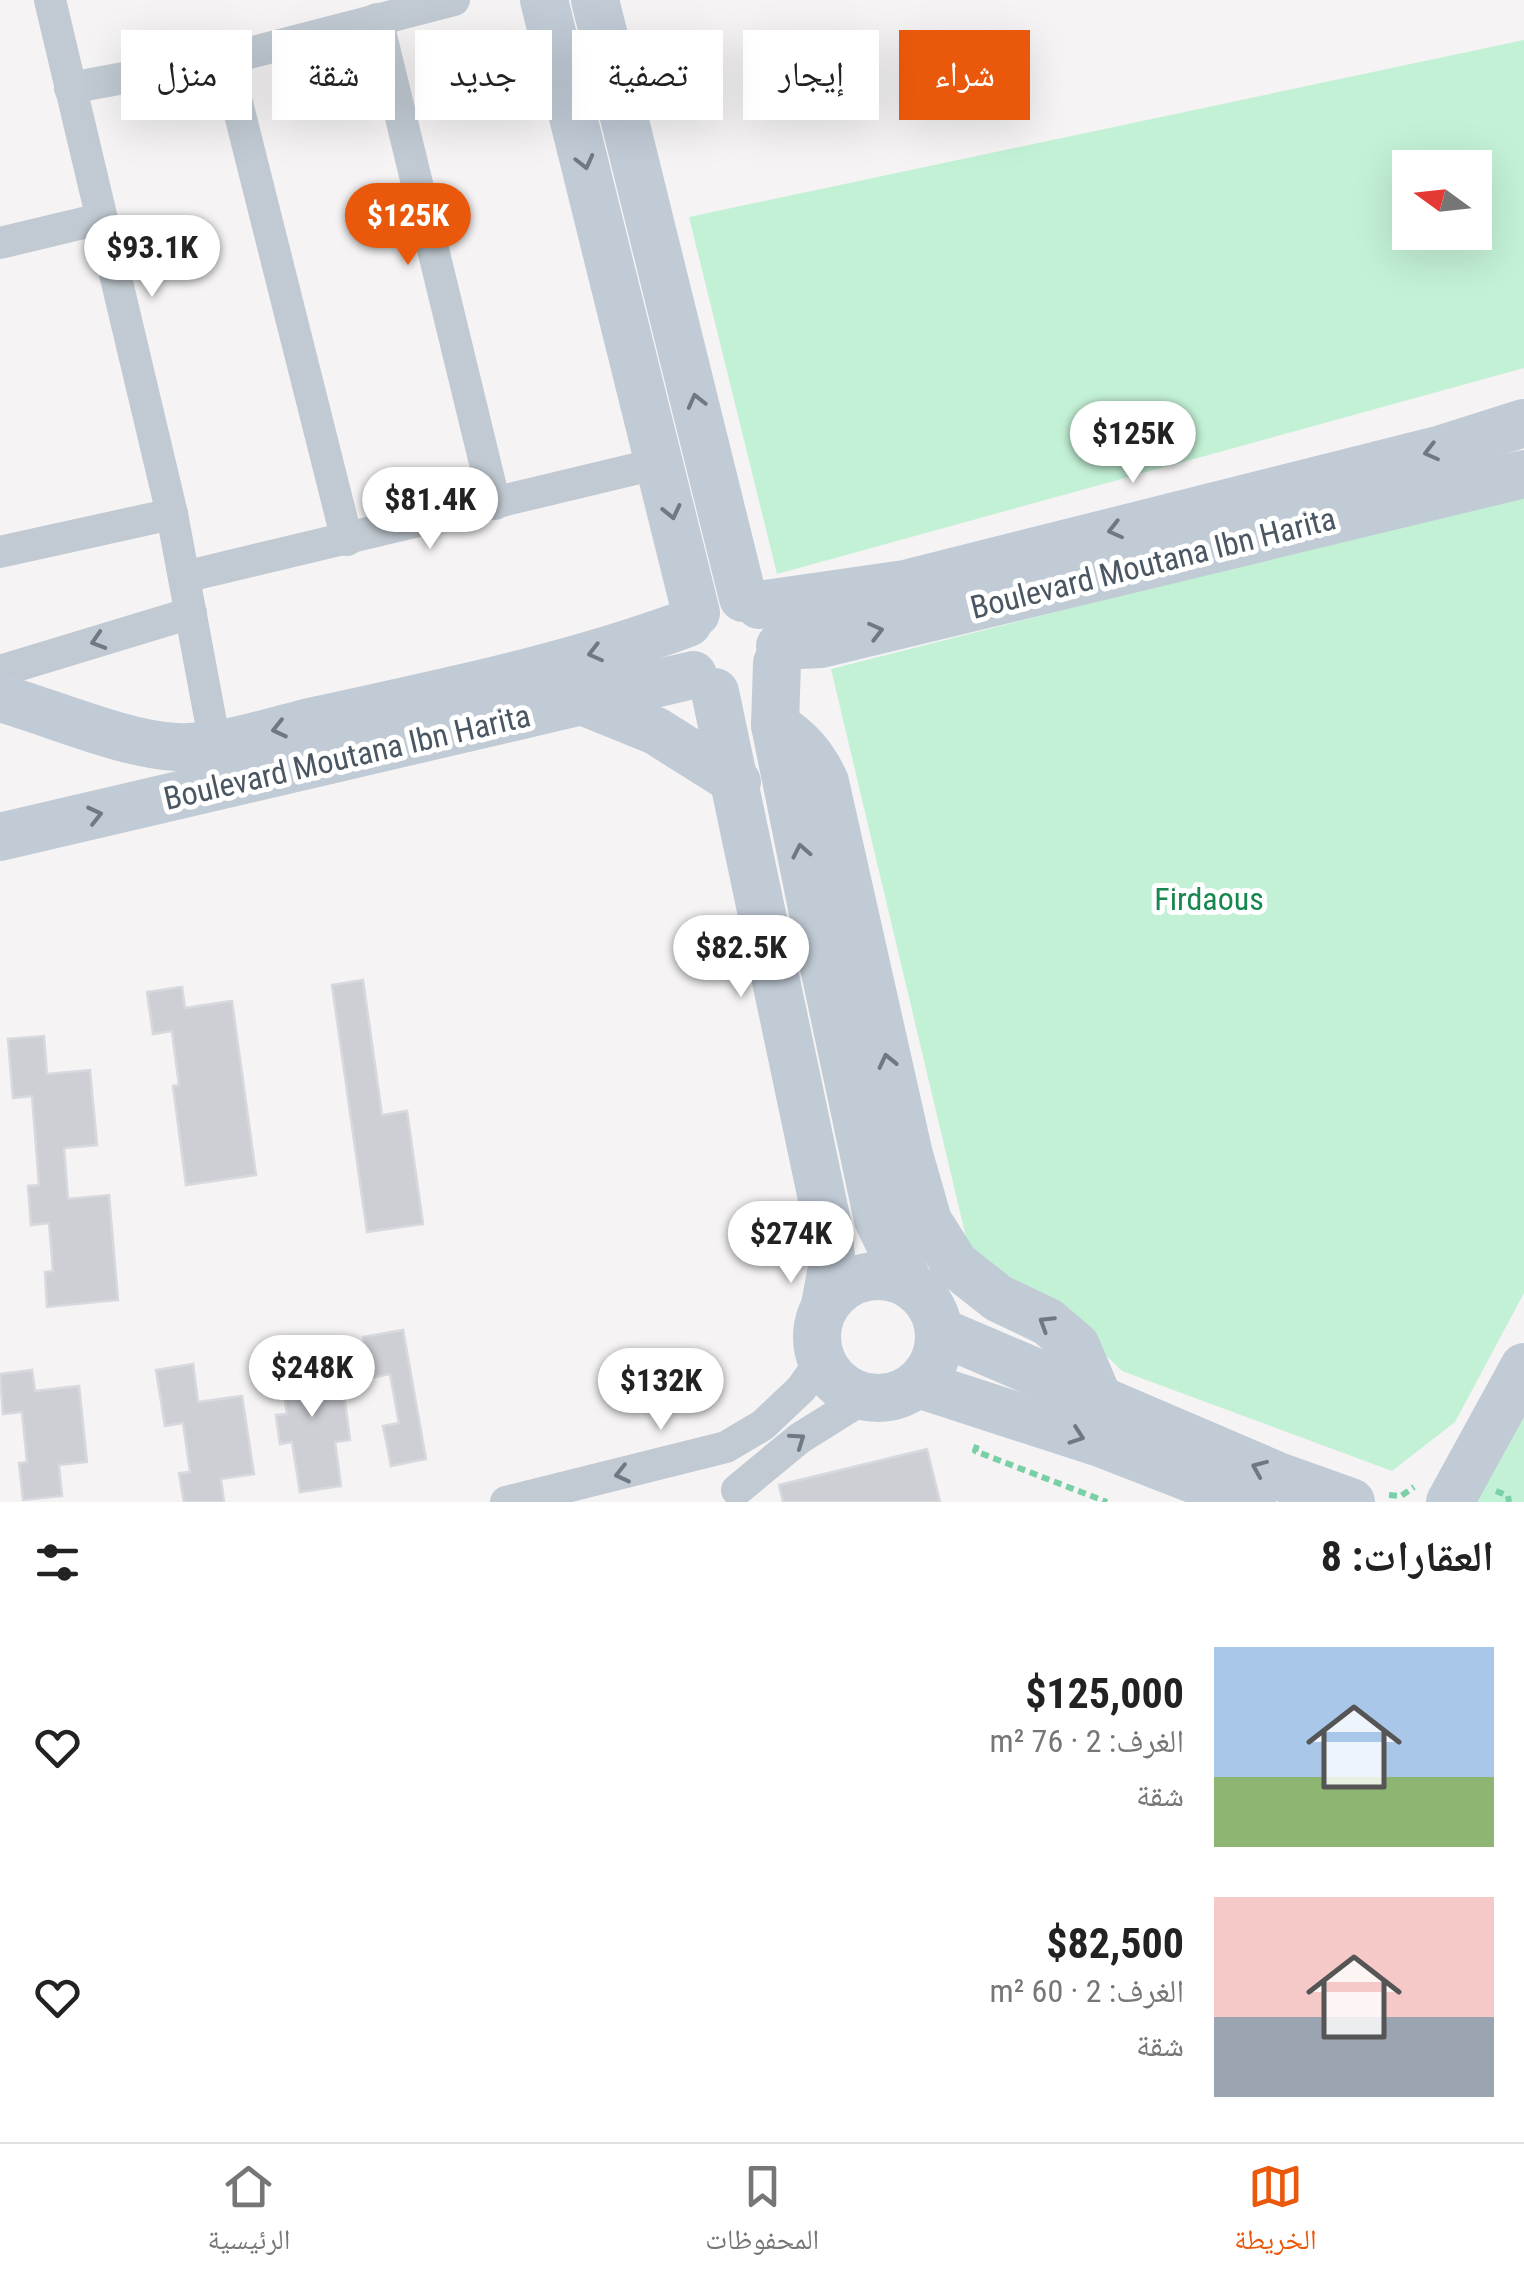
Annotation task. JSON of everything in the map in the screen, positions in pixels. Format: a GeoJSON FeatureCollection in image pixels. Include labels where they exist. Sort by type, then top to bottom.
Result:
{"type":"FeatureCollection","features":[{"type":"Feature","properties":{"kind":"street"},"geometry":{"type":"LineString","coordinates":[[50,0],[172,514],[215,744]]}},
{"type":"Feature","properties":{"kind":"street"},"geometry":{"type":"LineString","coordinates":[[252,52],[454,0]]}},
{"type":"Feature","properties":{"kind":"street"},"geometry":{"type":"LineString","coordinates":[[544,0],[660,463],[692,618],[683,650],[704,684],[737,782],[828,1227],[832,1268],[817,1324],[821,1361],[831,1378],[864,1398]]}},
{"type":"Feature","properties":{"kind":"street"},"geometry":{"type":"LineString","coordinates":[[596,0],[751,601],[770,616],[778,655],[775,725],[878,1220],[909,1284],[924,1296],[939,1331],[938,1350],[918,1384],[902,1394],[864,1398],[800,1438],[739,1496],[726,1448]]}},
{"type":"Feature","properties":{"kind":"street"},"geometry":{"type":"LineString","coordinates":[[377,19],[495,504]]}},
{"type":"Feature","properties":{"kind":"street"},"geometry":{"type":"LineString","coordinates":[[70,88],[121,79]]}},
{"type":"Feature","properties":{"kind":"street"},"geometry":{"type":"LineString","coordinates":[[241,120],[346,540]]}},
{"type":"Feature","properties":{"kind":"street"},"geometry":{"type":"LineString","coordinates":[[0,243],[100,219]]}},
{"type":"Feature","properties":{"kind":"street","name":"Boulevard Moutana Ibn Harita"},"geometry":{"type":"LineString","coordinates":[[751,601],[905,584],[1442,450],[1524,423]]}},
{"type":"Feature","properties":{"kind":"street"},"geometry":{"type":"LineString","coordinates":[[184,578],[660,463]]}},
{"type":"Feature","properties":{"kind":"street","name":"Boulevard Moutana Ibn Harita"},"geometry":{"type":"LineString","coordinates":[[778,655],[1524,474]]}},
{"type":"Feature","properties":{"kind":"street"},"geometry":{"type":"LineString","coordinates":[[0,552],[172,514]]}},
{"type":"Feature","properties":{"kind":"street"},"geometry":{"type":"LineString","coordinates":[[692,618],[709,602],[751,601]]}},
{"type":"Feature","properties":{"kind":"street"},"geometry":{"type":"LineString","coordinates":[[0,670],[191,612]]}},
{"type":"Feature","properties":{"kind":"street","name":"Boulevard Moutana Ibn Harita"},"geometry":{"type":"LineString","coordinates":[[0,698],[144,742],[177,747],[215,744],[476,684],[640,641],[692,618]]}},
{"type":"Feature","properties":{"kind":"street"},"geometry":{"type":"LineString","coordinates":[[704,684],[729,694],[756,688],[778,655]]}},
{"type":"Feature","properties":{"kind":"street","name":"Boulevard Moutana Ibn Harita"},"geometry":{"type":"LineString","coordinates":[[0,838],[587,703],[704,684]]}},
{"type":"Feature","properties":{"kind":"street"},"geometry":{"type":"LineString","coordinates":[[587,703],[656,730],[737,782]]}},
{"type":"Feature","properties":{"kind":"street"},"geometry":{"type":"LineString","coordinates":[[775,725],[799,740],[826,782],[909,1155],[928,1220],[955,1264],[998,1298],[1048,1322],[1066,1336],[1088,1366],[1099,1400]]}},
{"type":"Feature","properties":{"kind":"street"},"geometry":{"type":"LineString","coordinates":[[824,1306],[853,1280],[872,1276],[909,1284]]}},
{"type":"Feature","properties":{"kind":"street"},"geometry":{"type":"LineString","coordinates":[[939,1331],[1278,1476],[1351,1502]]}},
{"type":"Feature","properties":{"kind":"street"},"geometry":{"type":"LineString","coordinates":[[506,1502],[726,1448],[762,1425],[801,1389],[821,1361]]}},
{"type":"Feature","properties":{"kind":"street"},"geometry":{"type":"LineString","coordinates":[[1450,1502],[1524,1368]]}},
{"type":"Feature","properties":{"kind":"street"},"geometry":{"type":"LineString","coordinates":[[918,1384],[1100,1444],[1252,1502]]}},
{"type":"Feature","properties":{"kind":"green space"},"geometry":{"type":"Polygon","coordinates":[[[1524,40],[1524,368],[777,574],[689,217],[1524,40]]]}},
{"type":"Feature","properties":{"kind":"green space","name":"Firdaous"},"geometry":{"type":"Polygon","coordinates":[[[1524,493],[1524,1293],[1455,1422],[1392,1471],[1122,1371],[1075,1325],[974,1271],[831,669],[1524,493]]]}},
{"type":"Feature","properties":{"kind":"green space"},"geometry":{"type":"Polygon","coordinates":[[[1524,1367],[1524,1502],[1450,1502],[1524,1367]]]}},
{"type":"Feature","properties":{"kind":"building"},"geometry":{"type":"Polygon","coordinates":[[[363,980],[382,1115],[407,1111],[423,1224],[367,1232],[332,985],[363,980]]]}},
{"type":"Feature","properties":{"kind":"building"},"geometry":{"type":"Polygon","coordinates":[[[182,987],[185,1008],[232,1001],[256,1175],[186,1185],[173,1086],[179,1085],[172,1031],[153,1034],[147,992],[182,987]]]}},
{"type":"Feature","properties":{"kind":"building"},"geometry":{"type":"Polygon","coordinates":[[[44,1036],[47,1074],[90,1070],[97,1145],[64,1148],[68,1199],[109,1195],[118,1300],[47,1307],[45,1272],[53,1271],[49,1223],[31,1225],[28,1186],[39,1185],[32,1096],[13,1098],[8,1039],[44,1036]]]}},
{"type":"Feature","properties":{"kind":"building"},"geometry":{"type":"Polygon","coordinates":[[[403,1330],[426,1459],[391,1466],[383,1426],[399,1423],[390,1374],[370,1378],[363,1337],[403,1330]]]}},
{"type":"Feature","properties":{"kind":"building"},"geometry":{"type":"Polygon","coordinates":[[[326,1351],[333,1397],[344,1395],[350,1440],[335,1442],[341,1486],[300,1492],[292,1442],[280,1444],[276,1415],[287,1414],[279,1358],[326,1351]]]}},
{"type":"Feature","properties":{"kind":"building"},"geometry":{"type":"Polygon","coordinates":[[[193,1364],[198,1402],[242,1396],[254,1474],[221,1479],[224,1502],[184,1502],[179,1473],[190,1472],[183,1423],[165,1426],[156,1370],[193,1364]]]}},
{"type":"Feature","properties":{"kind":"building"},"geometry":{"type":"Polygon","coordinates":[[[32,1370],[35,1391],[79,1386],[87,1462],[59,1465],[62,1496],[23,1500],[19,1463],[27,1462],[22,1412],[3,1414],[0,1374],[32,1370]]]}},
{"type":"Feature","properties":{"kind":"building"},"geometry":{"type":"Polygon","coordinates":[[[927,1449],[940,1502],[783,1502],[779,1485],[927,1449]]]}}]}
